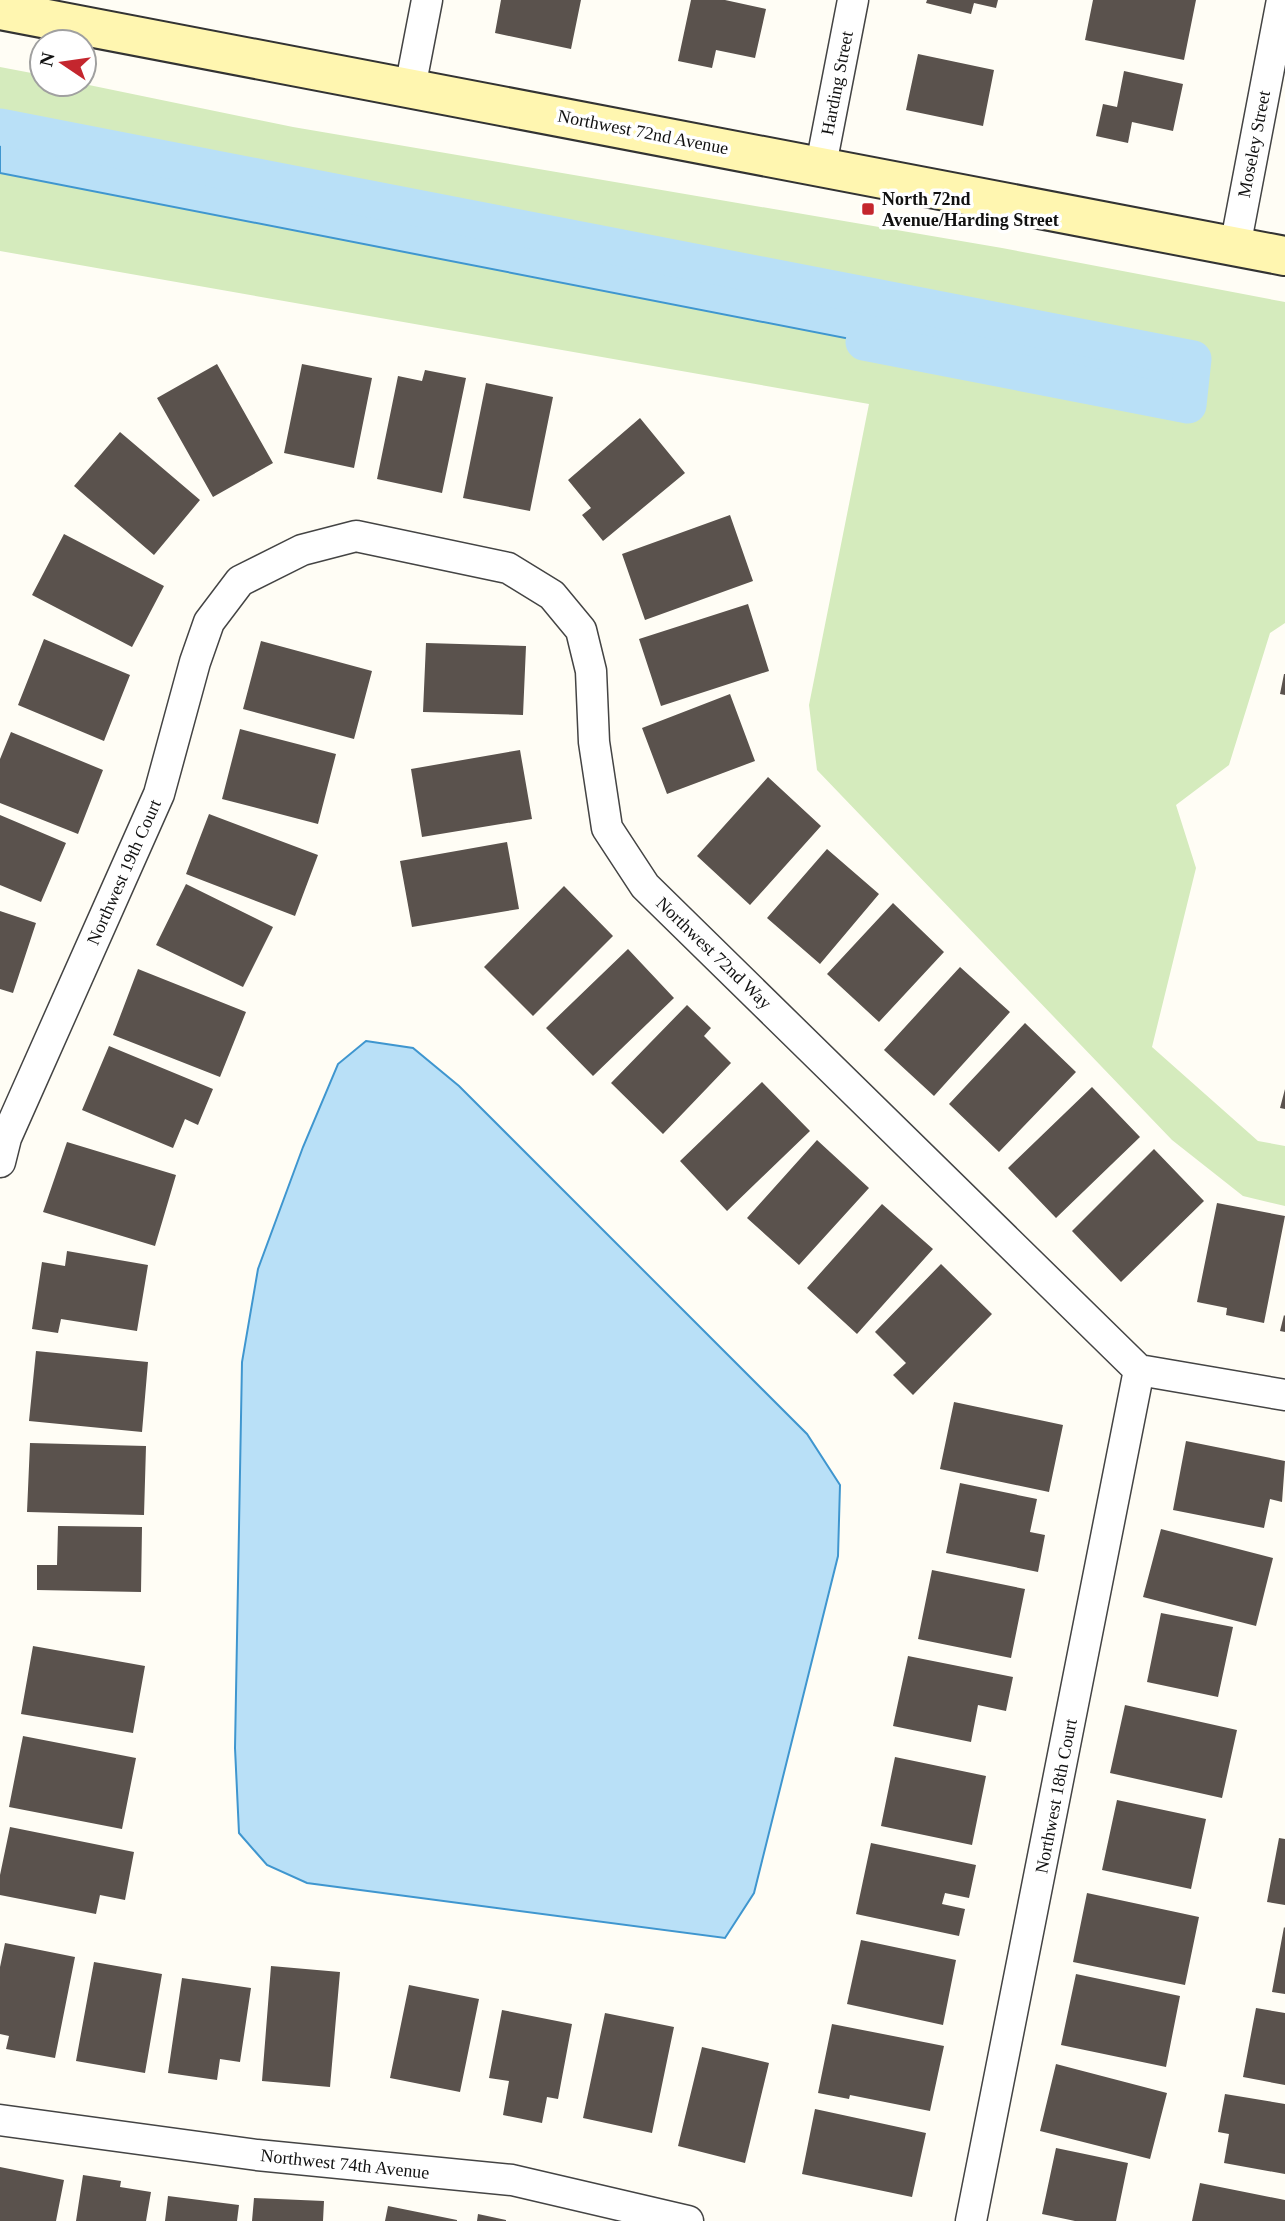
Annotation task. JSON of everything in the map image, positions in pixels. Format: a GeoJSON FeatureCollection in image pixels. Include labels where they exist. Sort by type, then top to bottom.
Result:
{"type":"FeatureCollection","features":[{"type":"Feature","properties":{"kind":"street"},"geometry":{"type":"LineString","coordinates":[[0,10],[2,0]]}},
{"type":"Feature","properties":{"kind":"street"},"geometry":{"type":"LineString","coordinates":[[410,88],[427,0]]}},
{"type":"Feature","properties":{"kind":"street","name":"Harding Street"},"geometry":{"type":"LineString","coordinates":[[821,166],[853,0]]}},
{"type":"Feature","properties":{"kind":"street","name":"Moseley Street"},"geometry":{"type":"LineString","coordinates":[[1235,247],[1282,0]]}},
{"type":"Feature","properties":{"kind":"street","name":"Northwest 72nd Avenue"},"geometry":{"type":"LineString","coordinates":[[0,10],[1285,256]]}},
{"type":"Feature","properties":{"kind":"street","name":"Northwest 72nd Way"},"geometry":{"type":"LineString","coordinates":[[240,581],[302,550],[356,536],[508,568],[552,595],[581,630],[591,671],[594,742],[607,828],[645,886],[1139,1370]]}},
{"type":"Feature","properties":{"kind":"street","name":"Northwest 19th Court"},"geometry":{"type":"LineString","coordinates":[[0,1162],[6,1138],[159,794],[195,662],[209,622],[240,581]]}},
{"type":"Feature","properties":{"kind":"street"},"geometry":{"type":"LineString","coordinates":[[1139,1370],[1285,1395]]}},
{"type":"Feature","properties":{"kind":"street","name":"Northwest 18th Court"},"geometry":{"type":"LineString","coordinates":[[971,2221],[1139,1370]]}},
{"type":"Feature","properties":{"kind":"street","name":"Northwest 74th Avenue"},"geometry":{"type":"LineString","coordinates":[[0,2120],[257,2155],[512,2180],[688,2221]]}},
{"type":"Feature","properties":{"kind":"green space"},"geometry":{"type":"Polygon","coordinates":[[[0,67],[28,72],[28,98],[98,98],[98,87],[293,127],[1002,248],[1285,302],[1285,623],[1270,633],[1229,765],[1176,805],[1196,868],[1152,1047],[1258,1141],[1285,1146],[1285,1206],[1243,1196],[1172,1140],[817,770],[809,705],[869,404],[0,251],[0,67]]]}},
{"type":"Feature","properties":{"kind":"water"},"geometry":{"type":"Polygon","coordinates":[[[0,127],[1193,359],[1188,405],[0,173],[0,127]]]}},
{"type":"Feature","properties":{"kind":"water"},"geometry":{"type":"Polygon","coordinates":[[[366,1041],[413,1048],[459,1086],[807,1434],[840,1485],[838,1556],[754,1893],[725,1938],[307,1883],[267,1865],[239,1833],[235,1748],[242,1362],[258,1269],[303,1147],[338,1064],[366,1041]]]}},
{"type":"Feature","properties":{"kind":"building"},"geometry":{"type":"Polygon","coordinates":[[[501,0],[581,0],[571,49],[495,33],[501,0]]]}},
{"type":"Feature","properties":{"kind":"building"},"geometry":{"type":"Polygon","coordinates":[[[691,0],[725,0],[766,9],[755,58],[716,50],[712,68],[678,61],[691,0]]]}},
{"type":"Feature","properties":{"kind":"building"},"geometry":{"type":"Polygon","coordinates":[[[927,0],[998,0],[996,8],[974,3],[971,14],[926,3],[927,0]]]}},
{"type":"Feature","properties":{"kind":"building"},"geometry":{"type":"Polygon","coordinates":[[[1093,0],[1196,0],[1184,60],[1085,40],[1093,0]]]}},
{"type":"Feature","properties":{"kind":"building"},"geometry":{"type":"Polygon","coordinates":[[[918,54],[994,70],[983,126],[906,110],[918,54]]]}},
{"type":"Feature","properties":{"kind":"building"},"geometry":{"type":"Polygon","coordinates":[[[1124,71],[1183,84],[1173,131],[1132,122],[1128,143],[1096,136],[1103,104],[1117,107],[1124,71]]]}},
{"type":"Feature","properties":{"kind":"building"},"geometry":{"type":"Polygon","coordinates":[[[217,364],[273,463],[213,497],[157,398],[217,364]]]}},
{"type":"Feature","properties":{"kind":"building"},"geometry":{"type":"Polygon","coordinates":[[[302,364],[372,378],[354,468],[284,453],[302,364]]]}},
{"type":"Feature","properties":{"kind":"building"},"geometry":{"type":"Polygon","coordinates":[[[425,370],[466,378],[442,493],[377,479],[398,376],[422,381],[425,370]]]}},
{"type":"Feature","properties":{"kind":"building"},"geometry":{"type":"Polygon","coordinates":[[[486,383],[553,397],[530,511],[463,498],[486,383]]]}},
{"type":"Feature","properties":{"kind":"building"},"geometry":{"type":"Polygon","coordinates":[[[640,418],[685,473],[603,541],[582,515],[591,508],[568,480],[640,418]]]}},
{"type":"Feature","properties":{"kind":"building"},"geometry":{"type":"Polygon","coordinates":[[[120,432],[200,500],[154,555],[74,486],[120,432]]]}},
{"type":"Feature","properties":{"kind":"building"},"geometry":{"type":"Polygon","coordinates":[[[730,515],[753,581],[645,620],[622,554],[730,515]]]}},
{"type":"Feature","properties":{"kind":"building"},"geometry":{"type":"Polygon","coordinates":[[[64,534],[164,586],[132,647],[32,595],[64,534]]]}},
{"type":"Feature","properties":{"kind":"building"},"geometry":{"type":"Polygon","coordinates":[[[748,604],[769,671],[661,706],[639,639],[748,604]]]}},
{"type":"Feature","properties":{"kind":"building"},"geometry":{"type":"Polygon","coordinates":[[[44,639],[130,675],[104,741],[18,705],[44,639]]]}},
{"type":"Feature","properties":{"kind":"building"},"geometry":{"type":"Polygon","coordinates":[[[261,641],[372,671],[354,739],[243,709],[261,641]]]}},
{"type":"Feature","properties":{"kind":"building"},"geometry":{"type":"Polygon","coordinates":[[[426,643],[526,646],[523,715],[423,712],[426,643]]]}},
{"type":"Feature","properties":{"kind":"building"},"geometry":{"type":"Polygon","coordinates":[[[1285,674],[1285,695],[1280,694],[1285,674]]]}},
{"type":"Feature","properties":{"kind":"building"},"geometry":{"type":"Polygon","coordinates":[[[730,694],[755,761],[667,794],[642,728],[730,694]]]}},
{"type":"Feature","properties":{"kind":"building"},"geometry":{"type":"Polygon","coordinates":[[[240,729],[336,754],[318,824],[222,799],[240,729]]]}},
{"type":"Feature","properties":{"kind":"building"},"geometry":{"type":"Polygon","coordinates":[[[11,732],[103,770],[78,834],[0,803],[0,759],[11,732]]]}},
{"type":"Feature","properties":{"kind":"building"},"geometry":{"type":"Polygon","coordinates":[[[520,750],[532,819],[422,837],[411,769],[520,750]]]}},
{"type":"Feature","properties":{"kind":"building"},"geometry":{"type":"Polygon","coordinates":[[[768,777],[821,826],[750,905],[697,856],[768,777]]]}},
{"type":"Feature","properties":{"kind":"building"},"geometry":{"type":"Polygon","coordinates":[[[209,814],[318,855],[295,916],[186,874],[209,814]]]}},
{"type":"Feature","properties":{"kind":"building"},"geometry":{"type":"Polygon","coordinates":[[[0,815],[66,843],[41,902],[0,885],[0,815]]]}},
{"type":"Feature","properties":{"kind":"building"},"geometry":{"type":"Polygon","coordinates":[[[507,842],[519,909],[412,927],[400,861],[507,842]]]}},
{"type":"Feature","properties":{"kind":"building"},"geometry":{"type":"Polygon","coordinates":[[[827,849],[879,894],[820,964],[767,918],[827,849]]]}},
{"type":"Feature","properties":{"kind":"building"},"geometry":{"type":"Polygon","coordinates":[[[186,884],[273,927],[243,987],[156,945],[186,884]]]}},
{"type":"Feature","properties":{"kind":"building"},"geometry":{"type":"Polygon","coordinates":[[[564,886],[613,936],[533,1016],[484,967],[564,886]]]}},
{"type":"Feature","properties":{"kind":"building"},"geometry":{"type":"Polygon","coordinates":[[[893,903],[944,952],[879,1022],[827,974],[893,903]]]}},
{"type":"Feature","properties":{"kind":"building"},"geometry":{"type":"Polygon","coordinates":[[[0,911],[36,923],[13,993],[0,989],[0,911]]]}},
{"type":"Feature","properties":{"kind":"building"},"geometry":{"type":"Polygon","coordinates":[[[628,949],[674,998],[593,1076],[546,1028],[628,949]]]}},
{"type":"Feature","properties":{"kind":"building"},"geometry":{"type":"Polygon","coordinates":[[[960,967],[1010,1012],[934,1096],[884,1050],[960,967]]]}},
{"type":"Feature","properties":{"kind":"building"},"geometry":{"type":"Polygon","coordinates":[[[138,969],[246,1012],[220,1077],[113,1035],[138,969]]]}},
{"type":"Feature","properties":{"kind":"building"},"geometry":{"type":"Polygon","coordinates":[[[687,1005],[711,1028],[704,1036],[731,1063],[663,1134],[611,1083],[687,1005]]]}},
{"type":"Feature","properties":{"kind":"building"},"geometry":{"type":"Polygon","coordinates":[[[1025,1023],[1076,1072],[999,1152],[949,1104],[1025,1023]]]}},
{"type":"Feature","properties":{"kind":"building"},"geometry":{"type":"Polygon","coordinates":[[[109,1046],[213,1089],[198,1125],[185,1119],[173,1148],[82,1110],[109,1046]]]}},
{"type":"Feature","properties":{"kind":"building"},"geometry":{"type":"Polygon","coordinates":[[[762,1082],[810,1131],[727,1211],[680,1161],[762,1082]]]}},
{"type":"Feature","properties":{"kind":"building"},"geometry":{"type":"Polygon","coordinates":[[[1092,1087],[1140,1137],[1056,1218],[1008,1168],[1092,1087]]]}},
{"type":"Feature","properties":{"kind":"building"},"geometry":{"type":"Polygon","coordinates":[[[1285,1089],[1285,1109],[1280,1108],[1285,1089]]]}},
{"type":"Feature","properties":{"kind":"building"},"geometry":{"type":"Polygon","coordinates":[[[817,1140],[869,1188],[799,1265],[747,1218],[817,1140]]]}},
{"type":"Feature","properties":{"kind":"building"},"geometry":{"type":"Polygon","coordinates":[[[67,1142],[176,1175],[155,1246],[43,1212],[67,1142]]]}},
{"type":"Feature","properties":{"kind":"building"},"geometry":{"type":"Polygon","coordinates":[[[1154,1149],[1204,1201],[1121,1282],[1072,1231],[1154,1149]]]}},
{"type":"Feature","properties":{"kind":"building"},"geometry":{"type":"Polygon","coordinates":[[[1217,1203],[1285,1216],[1264,1323],[1226,1315],[1227,1308],[1197,1302],[1217,1203]]]}},
{"type":"Feature","properties":{"kind":"building"},"geometry":{"type":"Polygon","coordinates":[[[882,1204],[933,1249],[857,1334],[807,1288],[882,1204]]]}},
{"type":"Feature","properties":{"kind":"building"},"geometry":{"type":"Polygon","coordinates":[[[67,1251],[148,1265],[137,1331],[61,1319],[58,1333],[32,1329],[42,1262],[65,1266],[67,1251]]]}},
{"type":"Feature","properties":{"kind":"building"},"geometry":{"type":"Polygon","coordinates":[[[941,1264],[992,1314],[913,1395],[893,1375],[906,1363],[875,1332],[941,1264]]]}},
{"type":"Feature","properties":{"kind":"building"},"geometry":{"type":"Polygon","coordinates":[[[1285,1316],[1285,1332],[1280,1331],[1285,1316]]]}},
{"type":"Feature","properties":{"kind":"building"},"geometry":{"type":"Polygon","coordinates":[[[36,1351],[148,1362],[142,1432],[29,1421],[36,1351]]]}},
{"type":"Feature","properties":{"kind":"building"},"geometry":{"type":"Polygon","coordinates":[[[954,1402],[1063,1425],[1049,1492],[940,1469],[954,1402]]]}},
{"type":"Feature","properties":{"kind":"building"},"geometry":{"type":"Polygon","coordinates":[[[1186,1441],[1285,1461],[1282,1502],[1270,1499],[1264,1528],[1173,1510],[1186,1441]]]}},
{"type":"Feature","properties":{"kind":"building"},"geometry":{"type":"Polygon","coordinates":[[[30,1443],[146,1446],[144,1515],[27,1512],[30,1443]]]}},
{"type":"Feature","properties":{"kind":"building"},"geometry":{"type":"Polygon","coordinates":[[[960,1483],[1037,1499],[1030,1532],[1045,1535],[1038,1572],[946,1553],[960,1483]]]}},
{"type":"Feature","properties":{"kind":"building"},"geometry":{"type":"Polygon","coordinates":[[[58,1526],[142,1527],[141,1592],[37,1590],[37,1565],[57,1565],[58,1526]]]}},
{"type":"Feature","properties":{"kind":"building"},"geometry":{"type":"Polygon","coordinates":[[[1161,1529],[1273,1558],[1256,1626],[1143,1597],[1161,1529]]]}},
{"type":"Feature","properties":{"kind":"building"},"geometry":{"type":"Polygon","coordinates":[[[932,1570],[1025,1589],[1011,1658],[918,1639],[932,1570]]]}},
{"type":"Feature","properties":{"kind":"building"},"geometry":{"type":"Polygon","coordinates":[[[1161,1613],[1233,1627],[1218,1697],[1147,1682],[1161,1613]]]}},
{"type":"Feature","properties":{"kind":"building"},"geometry":{"type":"Polygon","coordinates":[[[33,1646],[145,1666],[133,1733],[21,1714],[33,1646]]]}},
{"type":"Feature","properties":{"kind":"building"},"geometry":{"type":"Polygon","coordinates":[[[908,1656],[1013,1677],[1006,1711],[978,1705],[971,1742],[893,1726],[908,1656]]]}},
{"type":"Feature","properties":{"kind":"building"},"geometry":{"type":"Polygon","coordinates":[[[1125,1705],[1237,1730],[1222,1798],[1110,1773],[1125,1705]]]}},
{"type":"Feature","properties":{"kind":"building"},"geometry":{"type":"Polygon","coordinates":[[[23,1736],[136,1758],[122,1829],[9,1807],[23,1736]]]}},
{"type":"Feature","properties":{"kind":"building"},"geometry":{"type":"Polygon","coordinates":[[[895,1757],[986,1776],[972,1845],[881,1826],[895,1757]]]}},
{"type":"Feature","properties":{"kind":"building"},"geometry":{"type":"Polygon","coordinates":[[[1117,1800],[1206,1819],[1191,1889],[1102,1870],[1117,1800]]]}},
{"type":"Feature","properties":{"kind":"building"},"geometry":{"type":"Polygon","coordinates":[[[10,1827],[134,1852],[125,1900],[100,1895],[96,1914],[0,1895],[0,1875],[10,1827]]]}},
{"type":"Feature","properties":{"kind":"building"},"geometry":{"type":"Polygon","coordinates":[[[1279,1838],[1285,1839],[1285,1905],[1267,1902],[1279,1838]]]}},
{"type":"Feature","properties":{"kind":"building"},"geometry":{"type":"Polygon","coordinates":[[[871,1843],[976,1865],[969,1898],[945,1893],[942,1904],[965,1909],[959,1936],[856,1914],[871,1843]]]}},
{"type":"Feature","properties":{"kind":"building"},"geometry":{"type":"Polygon","coordinates":[[[1087,1893],[1199,1917],[1185,1985],[1073,1962],[1087,1893]]]}},
{"type":"Feature","properties":{"kind":"building"},"geometry":{"type":"Polygon","coordinates":[[[1285,1928],[1285,1994],[1272,1992],[1285,1928]]]}},
{"type":"Feature","properties":{"kind":"building"},"geometry":{"type":"Polygon","coordinates":[[[861,1940],[956,1960],[943,2025],[847,2004],[861,1940]]]}},
{"type":"Feature","properties":{"kind":"building"},"geometry":{"type":"Polygon","coordinates":[[[5,1943],[75,1957],[55,2058],[6,2049],[9,2036],[0,2034],[0,1967],[5,1943]]]}},
{"type":"Feature","properties":{"kind":"building"},"geometry":{"type":"Polygon","coordinates":[[[94,1962],[162,1974],[145,2073],[76,2061],[94,1962]]]}},
{"type":"Feature","properties":{"kind":"building"},"geometry":{"type":"Polygon","coordinates":[[[271,1966],[340,1972],[330,2087],[262,2081],[271,1966]]]}},
{"type":"Feature","properties":{"kind":"building"},"geometry":{"type":"Polygon","coordinates":[[[1076,1974],[1180,1996],[1166,2067],[1061,2045],[1076,1974]]]}},
{"type":"Feature","properties":{"kind":"building"},"geometry":{"type":"Polygon","coordinates":[[[182,1978],[251,1988],[240,2062],[220,2059],[217,2080],[168,2073],[182,1978]]]}},
{"type":"Feature","properties":{"kind":"building"},"geometry":{"type":"Polygon","coordinates":[[[409,1985],[479,1999],[460,2092],[390,2078],[409,1985]]]}},
{"type":"Feature","properties":{"kind":"building"},"geometry":{"type":"Polygon","coordinates":[[[1256,2008],[1285,2013],[1285,2085],[1243,2077],[1256,2008]]]}},
{"type":"Feature","properties":{"kind":"building"},"geometry":{"type":"Polygon","coordinates":[[[502,2010],[572,2024],[558,2099],[547,2097],[542,2123],[503,2115],[509,2081],[489,2078],[502,2010]]]}},
{"type":"Feature","properties":{"kind":"building"},"geometry":{"type":"Polygon","coordinates":[[[605,2013],[674,2027],[652,2133],[583,2118],[605,2013]]]}},
{"type":"Feature","properties":{"kind":"building"},"geometry":{"type":"Polygon","coordinates":[[[832,2024],[944,2046],[930,2111],[850,2095],[849,2099],[818,2093],[832,2024]]]}},
{"type":"Feature","properties":{"kind":"building"},"geometry":{"type":"Polygon","coordinates":[[[702,2047],[769,2063],[745,2163],[678,2146],[702,2047]]]}},
{"type":"Feature","properties":{"kind":"building"},"geometry":{"type":"Polygon","coordinates":[[[1056,2064],[1167,2093],[1150,2159],[1040,2131],[1056,2064]]]}},
{"type":"Feature","properties":{"kind":"building"},"geometry":{"type":"Polygon","coordinates":[[[1225,2094],[1285,2104],[1285,2174],[1224,2163],[1229,2134],[1218,2132],[1225,2094]]]}},
{"type":"Feature","properties":{"kind":"building"},"geometry":{"type":"Polygon","coordinates":[[[815,2109],[926,2133],[912,2197],[802,2174],[815,2109]]]}},
{"type":"Feature","properties":{"kind":"building"},"geometry":{"type":"Polygon","coordinates":[[[1056,2148],[1128,2163],[1116,2221],[1075,2221],[1042,2214],[1056,2148]]]}},
{"type":"Feature","properties":{"kind":"building"},"geometry":{"type":"Polygon","coordinates":[[[0,2167],[64,2180],[56,2221],[0,2221],[0,2167]]]}},
{"type":"Feature","properties":{"kind":"building"},"geometry":{"type":"Polygon","coordinates":[[[83,2175],[121,2181],[120,2187],[151,2192],[146,2221],[76,2221],[83,2175]]]}},
{"type":"Feature","properties":{"kind":"building"},"geometry":{"type":"Polygon","coordinates":[[[1200,2183],[1285,2200],[1285,2221],[1192,2221],[1200,2183]]]}},
{"type":"Feature","properties":{"kind":"building"},"geometry":{"type":"Polygon","coordinates":[[[168,2196],[239,2205],[237,2221],[165,2221],[168,2196]]]}},
{"type":"Feature","properties":{"kind":"building"},"geometry":{"type":"Polygon","coordinates":[[[254,2198],[324,2201],[323,2221],[252,2221],[254,2198]]]}},
{"type":"Feature","properties":{"kind":"building"},"geometry":{"type":"Polygon","coordinates":[[[388,2206],[457,2220],[457,2221],[385,2221],[388,2206]]]}},
{"type":"Feature","properties":{"kind":"building"},"geometry":{"type":"Polygon","coordinates":[[[478,2214],[506,2220],[506,2221],[477,2221],[478,2214]]]}},
{"type":"Feature","properties":{"kind":"waterway"},"geometry":{"type":"LineString","coordinates":[[0,127],[1193,359],[1188,405],[864,342]]}},
{"type":"Feature","properties":{"kind":"place","name":"North 72nd Avenue/Harding Street"},"geometry":{"type":"Point","coordinates":[868,209]}}]}
